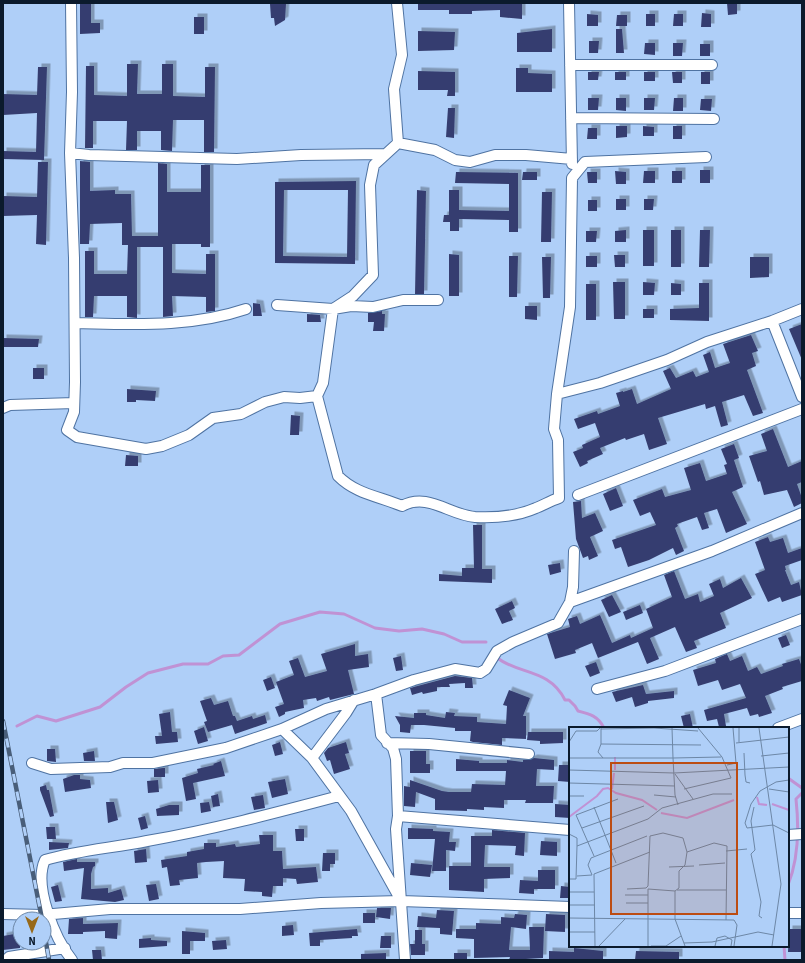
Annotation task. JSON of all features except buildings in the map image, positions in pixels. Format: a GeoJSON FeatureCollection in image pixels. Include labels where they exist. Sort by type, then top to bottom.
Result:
{"type":"FeatureCollection","features":[{"type":"Feature","properties":{"kind":"street"},"geometry":{"type":"LineString","coordinates":[[71,3],[72,92],[70,153],[74,258],[74,412],[68,430],[77,437],[146,449],[162,446],[189,436],[213,418],[241,414],[265,402],[284,397],[300,398],[317,396]]}},
{"type":"Feature","properties":{"kind":"street"},"geometry":{"type":"LineString","coordinates":[[396,3],[402,55],[394,89],[398,143]]}},
{"type":"Feature","properties":{"kind":"street"},"geometry":{"type":"LineString","coordinates":[[333,309],[323,383],[317,396],[338,476],[347,485],[356,490],[372,494],[402,506],[410,502],[421,501],[445,507],[462,515],[489,517],[523,513],[558,498],[558,440],[554,429],[570,307],[572,159],[569,3]]}},
{"type":"Feature","properties":{"kind":"street"},"geometry":{"type":"LineString","coordinates":[[570,64],[712,64]]}},
{"type":"Feature","properties":{"kind":"street"},"geometry":{"type":"LineString","coordinates":[[571,118],[714,119]]}},
{"type":"Feature","properties":{"kind":"street"},"geometry":{"type":"LineString","coordinates":[[333,309],[354,296],[373,275],[370,185],[374,165],[398,143]]}},
{"type":"Feature","properties":{"kind":"street"},"geometry":{"type":"LineString","coordinates":[[398,143],[435,150],[456,160],[470,162],[495,155],[526,155],[572,159]]}},
{"type":"Feature","properties":{"kind":"street"},"geometry":{"type":"LineString","coordinates":[[70,153],[89,156],[237,159],[301,155],[385,154]]}},
{"type":"Feature","properties":{"kind":"street"},"geometry":{"type":"LineString","coordinates":[[572,178],[585,162],[706,157]]}},
{"type":"Feature","properties":{"kind":"street"},"geometry":{"type":"LineString","coordinates":[[277,305],[333,309],[351,306],[373,307],[403,300],[438,300]]}},
{"type":"Feature","properties":{"kind":"street"},"geometry":{"type":"LineString","coordinates":[[74,323],[153,324],[198,322],[246,309]]}},
{"type":"Feature","properties":{"kind":"street"},"geometry":{"type":"LineString","coordinates":[[558,394],[608,380],[667,360],[707,342],[772,321],[802,309]]}},
{"type":"Feature","properties":{"kind":"street"},"geometry":{"type":"LineString","coordinates":[[772,321],[802,397]]}},
{"type":"Feature","properties":{"kind":"street"},"geometry":{"type":"LineString","coordinates":[[3,408],[10,405],[74,403]]}},
{"type":"Feature","properties":{"kind":"street"},"geometry":{"type":"LineString","coordinates":[[578,495],[802,409]]}},
{"type":"Feature","properties":{"kind":"street"},"geometry":{"type":"LineString","coordinates":[[570,602],[712,551],[802,513]]}},
{"type":"Feature","properties":{"kind":"street"},"geometry":{"type":"LineString","coordinates":[[32,763],[51,769],[110,767],[123,763],[153,763],[226,748],[282,729],[326,709],[376,694],[414,680],[456,669],[480,673],[486,669],[497,651],[513,642],[558,623],[570,602],[573,587],[574,551]]}},
{"type":"Feature","properties":{"kind":"street"},"geometry":{"type":"LineString","coordinates":[[597,689],[665,671],[802,619]]}},
{"type":"Feature","properties":{"kind":"street"},"geometry":{"type":"LineString","coordinates":[[376,694],[381,736],[393,748],[396,759],[398,816],[396,829],[405,960]]}},
{"type":"Feature","properties":{"kind":"street"},"geometry":{"type":"LineString","coordinates":[[312,758],[354,700]]}},
{"type":"Feature","properties":{"kind":"street"},"geometry":{"type":"LineString","coordinates":[[781,727],[802,719]]}},
{"type":"Feature","properties":{"kind":"street"},"geometry":{"type":"LineString","coordinates":[[282,729],[312,758],[351,811],[401,901]]}},
{"type":"Feature","properties":{"kind":"street"},"geometry":{"type":"LineString","coordinates":[[387,743],[429,744],[529,754]]}},
{"type":"Feature","properties":{"kind":"street"},"geometry":{"type":"LineString","coordinates":[[48,911],[44,896],[42,868],[46,860],[73,852],[146,842],[240,822],[339,796]]}},
{"type":"Feature","properties":{"kind":"street"},"geometry":{"type":"LineString","coordinates":[[398,816],[569,830]]}},
{"type":"Feature","properties":{"kind":"street"},"geometry":{"type":"LineString","coordinates":[[789,835],[802,834]]}},
{"type":"Feature","properties":{"kind":"street"},"geometry":{"type":"LineString","coordinates":[[52,914],[110,909],[240,909],[321,903],[401,901],[569,907]]}},
{"type":"Feature","properties":{"kind":"street"},"geometry":{"type":"LineString","coordinates":[[789,913],[802,913]]}},
{"type":"Feature","properties":{"kind":"street"},"geometry":{"type":"LineString","coordinates":[[52,920],[72,960]]}},
{"type":"Feature","properties":{"kind":"street"},"geometry":{"type":"LineString","coordinates":[[6,960],[9,956],[65,948]]}},
{"type":"Feature","properties":{"kind":"waterway"},"geometry":{"type":"LineString","coordinates":[[17,726],[37,716],[56,721],[100,707],[126,687],[148,673],[183,664],[208,664],[223,656],[239,655],[280,624],[320,612],[344,614],[375,628],[399,631],[422,629],[444,634],[462,642],[486,642]]}},
{"type":"Feature","properties":{"kind":"waterway"},"geometry":{"type":"LineString","coordinates":[[496,657],[505,663],[533,673],[551,682],[565,700],[569,700],[578,711],[596,718],[604,727]]}},
{"type":"Feature","properties":{"kind":"waterway"},"geometry":{"type":"LineString","coordinates":[[789,779],[802,788]]}},
{"type":"Feature","properties":{"kind":"waterway"},"geometry":{"type":"LineString","coordinates":[[789,882],[792,875],[797,842],[798,820],[796,799],[802,793]]}},
{"type":"Feature","properties":{"kind":"waterway"},"geometry":{"type":"LineString","coordinates":[[784,947],[785,960]]}},
{"type":"Feature","properties":{"kind":"railway"},"geometry":{"type":"LineString","coordinates":[[3,721],[40,911]]}},
{"type":"Feature","properties":{"kind":"railway"},"geometry":{"type":"LineString","coordinates":[[47,951],[49,960]]}}]}
